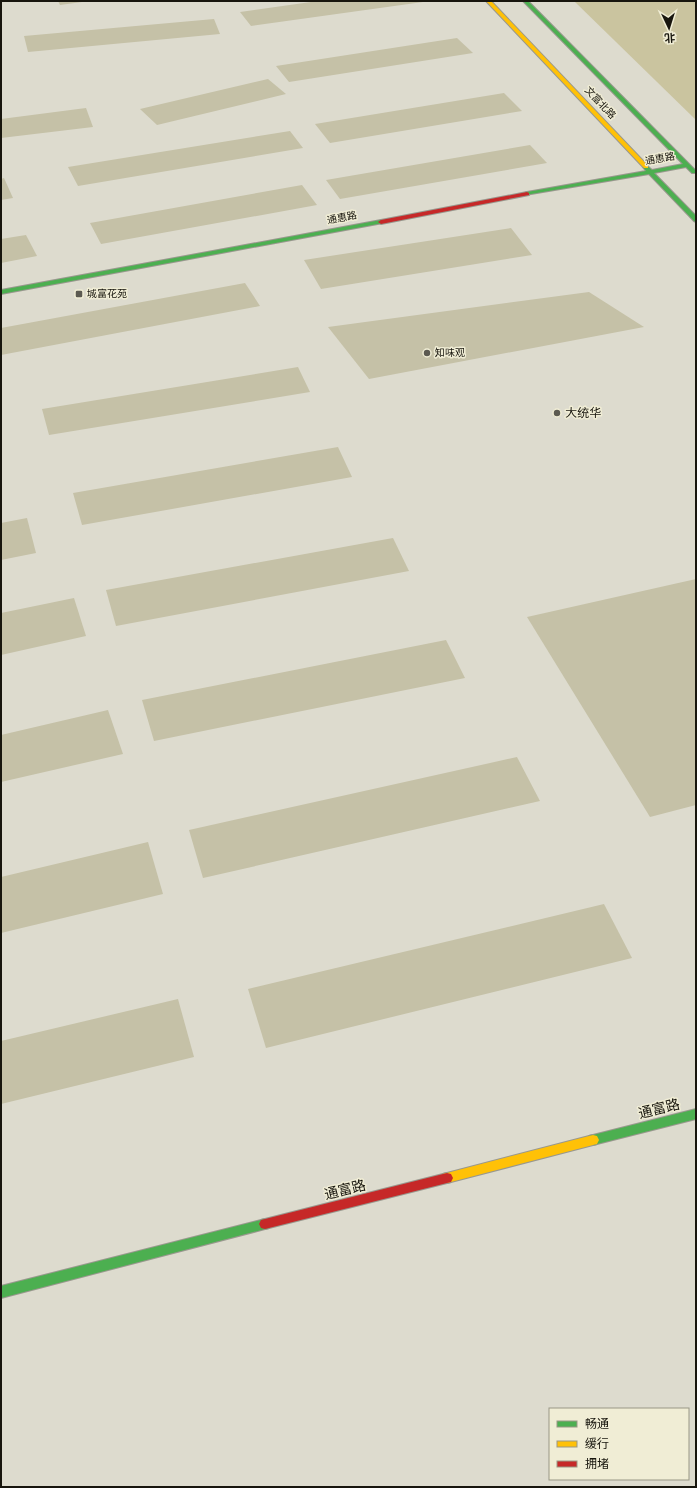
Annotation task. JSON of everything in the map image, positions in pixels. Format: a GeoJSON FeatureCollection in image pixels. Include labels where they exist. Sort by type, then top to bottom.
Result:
{"type":"FeatureCollection","features":[{"type":"Feature","properties":{"kind":"main road","name":"文富北路"},"geometry":{"type":"LineString","coordinates":[[488,1],[696,220]]}},
{"type":"Feature","properties":{"kind":"main road","name":"文富北路"},"geometry":{"type":"LineString","coordinates":[[525,1],[696,175]]}},
{"type":"Feature","properties":{"kind":"main road","name":"通惠路"},"geometry":{"type":"LineString","coordinates":[[1,292],[686,165]]}},
{"type":"Feature","properties":{"kind":"main road","name":"通富路"},"geometry":{"type":"LineString","coordinates":[[1,1292],[696,1114]]}},
{"type":"Feature","properties":{"kind":"shaded area"},"geometry":{"type":"Polygon","coordinates":[[[574,1],[696,1],[696,120],[574,1]]]}},
{"type":"Feature","properties":{"kind":"building"},"geometry":{"type":"Polygon","coordinates":[[[58,1],[82,1],[82,2],[60,5],[58,1]]]}},
{"type":"Feature","properties":{"kind":"building"},"geometry":{"type":"Polygon","coordinates":[[[318,1],[423,2],[251,26],[240,12],[318,1]]]}},
{"type":"Feature","properties":{"kind":"building"},"geometry":{"type":"Polygon","coordinates":[[[214,19],[220,34],[28,52],[24,36],[214,19]]]}},
{"type":"Feature","properties":{"kind":"building"},"geometry":{"type":"Polygon","coordinates":[[[457,38],[473,53],[289,82],[276,66],[457,38]]]}},
{"type":"Feature","properties":{"kind":"building"},"geometry":{"type":"Polygon","coordinates":[[[268,79],[286,94],[157,125],[140,109],[268,79]]]}},
{"type":"Feature","properties":{"kind":"building"},"geometry":{"type":"Polygon","coordinates":[[[504,93],[522,111],[330,143],[315,124],[504,93]]]}},
{"type":"Feature","properties":{"kind":"building"},"geometry":{"type":"Polygon","coordinates":[[[86,108],[93,127],[1,138],[1,119],[86,108]]]}},
{"type":"Feature","properties":{"kind":"building"},"geometry":{"type":"Polygon","coordinates":[[[290,131],[303,148],[78,186],[68,167],[290,131]]]}},
{"type":"Feature","properties":{"kind":"building"},"geometry":{"type":"Polygon","coordinates":[[[530,145],[547,163],[340,199],[326,180],[530,145]]]}},
{"type":"Feature","properties":{"kind":"building"},"geometry":{"type":"Polygon","coordinates":[[[4,178],[13,198],[1,200],[1,179],[4,178]]]}},
{"type":"Feature","properties":{"kind":"building"},"geometry":{"type":"Polygon","coordinates":[[[302,185],[317,205],[101,244],[90,223],[302,185]]]}},
{"type":"Feature","properties":{"kind":"building"},"geometry":{"type":"Polygon","coordinates":[[[511,228],[532,255],[321,289],[304,260],[511,228]]]}},
{"type":"Feature","properties":{"kind":"building"},"geometry":{"type":"Polygon","coordinates":[[[26,235],[37,256],[1,263],[1,239],[26,235]]]}},
{"type":"Feature","properties":{"kind":"building"},"geometry":{"type":"Polygon","coordinates":[[[245,283],[260,306],[1,355],[1,328],[245,283]]]}},
{"type":"Feature","properties":{"kind":"building","name":"知味观"},"geometry":{"type":"Polygon","coordinates":[[[589,292],[644,327],[369,379],[328,327],[589,292]]]}},
{"type":"Feature","properties":{"kind":"building"},"geometry":{"type":"Polygon","coordinates":[[[298,367],[310,392],[49,435],[42,409],[298,367]]]}},
{"type":"Feature","properties":{"kind":"building"},"geometry":{"type":"Polygon","coordinates":[[[338,447],[352,477],[82,525],[73,493],[338,447]]]}},
{"type":"Feature","properties":{"kind":"building"},"geometry":{"type":"Polygon","coordinates":[[[27,518],[36,553],[1,560],[1,523],[27,518]]]}},
{"type":"Feature","properties":{"kind":"building"},"geometry":{"type":"Polygon","coordinates":[[[393,538],[409,571],[116,626],[106,590],[393,538]]]}},
{"type":"Feature","properties":{"kind":"building"},"geometry":{"type":"Polygon","coordinates":[[[696,579],[696,805],[650,817],[527,617],[696,579]]]}},
{"type":"Feature","properties":{"kind":"building"},"geometry":{"type":"Polygon","coordinates":[[[74,598],[86,636],[1,655],[1,613],[74,598]]]}},
{"type":"Feature","properties":{"kind":"building"},"geometry":{"type":"Polygon","coordinates":[[[446,640],[465,678],[154,741],[142,700],[446,640]]]}},
{"type":"Feature","properties":{"kind":"building"},"geometry":{"type":"Polygon","coordinates":[[[108,710],[123,754],[1,782],[1,735],[108,710]]]}},
{"type":"Feature","properties":{"kind":"building"},"geometry":{"type":"Polygon","coordinates":[[[517,757],[540,801],[203,878],[189,830],[517,757]]]}},
{"type":"Feature","properties":{"kind":"building"},"geometry":{"type":"Polygon","coordinates":[[[148,842],[163,894],[1,933],[1,877],[148,842]]]}},
{"type":"Feature","properties":{"kind":"building"},"geometry":{"type":"Polygon","coordinates":[[[604,904],[632,958],[266,1048],[248,989],[604,904]]]}},
{"type":"Feature","properties":{"kind":"building"},"geometry":{"type":"Polygon","coordinates":[[[178,999],[194,1057],[1,1104],[1,1041],[178,999]]]}},
{"type":"Feature","properties":{"kind":"traffic: fast"},"geometry":{"type":"LineString","coordinates":[[525,1],[694,172]]}},
{"type":"Feature","properties":{"kind":"traffic: fast"},"geometry":{"type":"LineString","coordinates":[[527,194],[686,165]]}},
{"type":"Feature","properties":{"kind":"traffic: fast"},"geometry":{"type":"LineString","coordinates":[[646,167],[696,220]]}},
{"type":"Feature","properties":{"kind":"traffic: fast"},"geometry":{"type":"LineString","coordinates":[[1,292],[381,222]]}},
{"type":"Feature","properties":{"kind":"traffic: fast"},"geometry":{"type":"LineString","coordinates":[[593,1140],[696,1114]]}},
{"type":"Feature","properties":{"kind":"traffic: fast"},"geometry":{"type":"LineString","coordinates":[[1,1292],[265,1224]]}},
{"type":"Feature","properties":{"kind":"traffic: slow"},"geometry":{"type":"LineString","coordinates":[[488,1],[646,167]]}},
{"type":"Feature","properties":{"kind":"traffic: slow"},"geometry":{"type":"LineString","coordinates":[[447,1178],[593,1140]]}},
{"type":"Feature","properties":{"kind":"traffic: jam"},"geometry":{"type":"LineString","coordinates":[[381,222],[527,194]]}},
{"type":"Feature","properties":{"kind":"traffic: jam"},"geometry":{"type":"LineString","coordinates":[[265,1224],[447,1178]]}},
{"type":"Feature","properties":{"kind":"place","name":"城富花苑"},"geometry":{"type":"Point","coordinates":[79,294]}},
{"type":"Feature","properties":{"kind":"place","name":"知味观"},"geometry":{"type":"Point","coordinates":[427,353]}},
{"type":"Feature","properties":{"kind":"place","name":"大统华"},"geometry":{"type":"Point","coordinates":[557,413]}}]}
